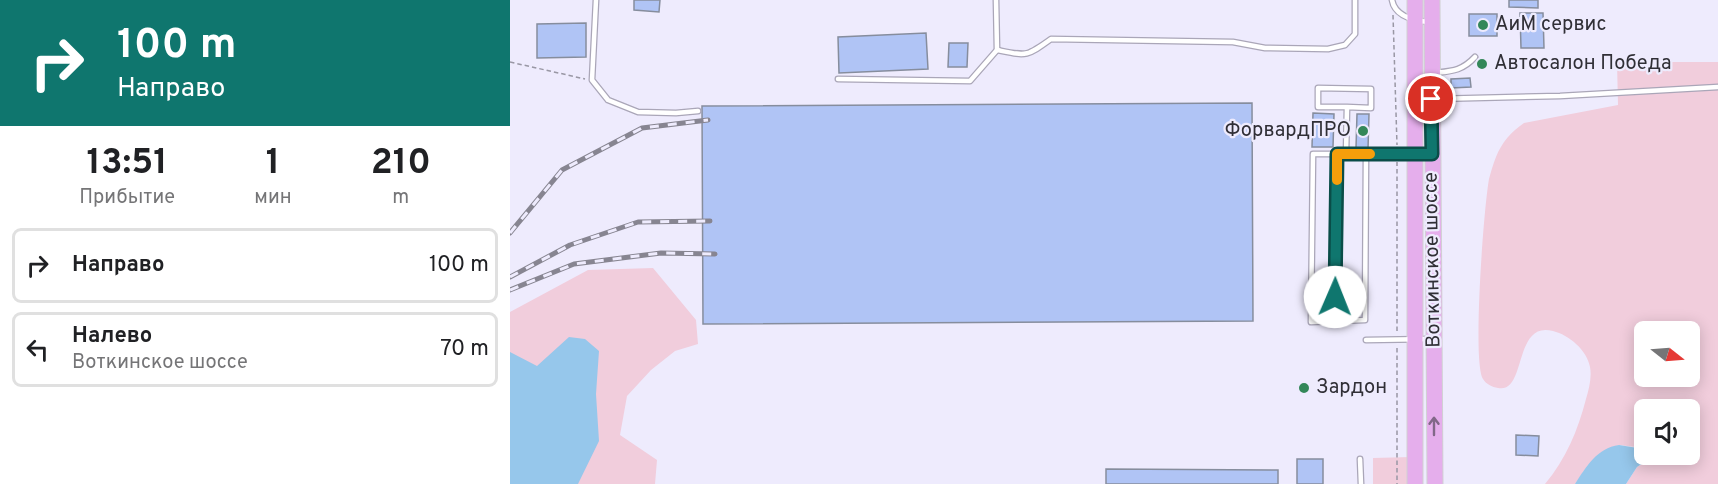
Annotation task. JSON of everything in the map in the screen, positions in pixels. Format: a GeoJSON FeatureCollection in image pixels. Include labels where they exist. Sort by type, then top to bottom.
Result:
{"type":"FeatureCollection","features":[{"type":"Feature","properties":{"kind":"main road","name":"Воткинское шоссе"},"geometry":{"type":"LineString","coordinates":[[1415,0],[1415,484]]}},
{"type":"Feature","properties":{"kind":"main road","name":"Воткинское шоссе"},"geometry":{"type":"LineString","coordinates":[[1432,0],[1435,484]]}},
{"type":"Feature","properties":{"kind":"lane"},"geometry":{"type":"LineString","coordinates":[[596,0],[592,80],[608,100],[638,112],[698,111]]}},
{"type":"Feature","properties":{"kind":"lane"},"geometry":{"type":"LineString","coordinates":[[838,79],[970,81],[997,50],[996,0]]}},
{"type":"Feature","properties":{"kind":"lane"},"geometry":{"type":"LineString","coordinates":[[997,50],[1020,55],[1034,51],[1051,39],[1233,42],[1265,48],[1328,49],[1345,45],[1355,34],[1355,0]]}},
{"type":"Feature","properties":{"kind":"lane"},"geometry":{"type":"LineString","coordinates":[[1392,3],[1403,15],[1415,21],[1432,22]]}},
{"type":"Feature","properties":{"kind":"lane"},"geometry":{"type":"LineString","coordinates":[[1432,73],[1456,70],[1468,65],[1475,57]]}},
{"type":"Feature","properties":{"kind":"lane"},"geometry":{"type":"LineString","coordinates":[[1431,99],[1560,96],[1718,87]]}},
{"type":"Feature","properties":{"kind":"lane"},"geometry":{"type":"LineString","coordinates":[[1318,88],[1371,89],[1371,108],[1347,107],[1318,107],[1318,88]]}},
{"type":"Feature","properties":{"kind":"lane"},"geometry":{"type":"LineString","coordinates":[[1346,154],[1347,107]]}},
{"type":"Feature","properties":{"kind":"lane"},"geometry":{"type":"LineString","coordinates":[[1366,154],[1365,320],[1311,322],[1313,154],[1366,154],[1397,155],[1432,154]]}},
{"type":"Feature","properties":{"kind":"lane"},"geometry":{"type":"LineString","coordinates":[[1335,321],[1337,154]]}},
{"type":"Feature","properties":{"kind":"lane"},"geometry":{"type":"LineString","coordinates":[[1366,340],[1434,339]]}},
{"type":"Feature","properties":{"kind":"lane"},"geometry":{"type":"LineString","coordinates":[[1360,459],[1361,484]]}},
{"type":"Feature","properties":{"kind":"path"},"geometry":{"type":"LineString","coordinates":[[1392,3],[1397,155],[1397,484]]}},
{"type":"Feature","properties":{"kind":"path"},"geometry":{"type":"LineString","coordinates":[[510,62],[592,80]]}},
{"type":"Feature","properties":{"kind":"shaded area"},"geometry":{"type":"Polygon","coordinates":[[[1617,62],[1718,62],[1718,484],[1626,484],[1640,465],[1700,465],[1700,399],[1634,399],[1634,447],[1619,445],[1588,465],[1575,484],[1545,484],[1559,465],[1575,433],[1583,411],[1590,379],[1590,367],[1581,349],[1559,333],[1540,331],[1532,336],[1518,370],[1507,387],[1494,387],[1483,379],[1480,366],[1479,315],[1484,219],[1489,179],[1501,147],[1507,138],[1524,123],[1618,105],[1617,62]]]}},
{"type":"Feature","properties":{"kind":"shaded area"},"geometry":{"type":"Polygon","coordinates":[[[653,268],[696,320],[698,344],[675,351],[651,370],[627,396],[620,435],[657,460],[655,484],[510,484],[510,312],[588,270],[653,268]]]}},
{"type":"Feature","properties":{"kind":"shaded area"},"geometry":{"type":"Polygon","coordinates":[[[1411,457],[1411,484],[1373,484],[1373,458],[1411,457]]]}},
{"type":"Feature","properties":{"kind":"water"},"geometry":{"type":"Polygon","coordinates":[[[569,337],[585,339],[599,351],[596,394],[599,441],[578,484],[510,484],[510,352],[537,366],[569,337]]]}},
{"type":"Feature","properties":{"kind":"water"},"geometry":{"type":"Polygon","coordinates":[[[1619,445],[1634,447],[1634,465],[1640,465],[1626,484],[1575,484],[1598,454],[1619,445]]]}},
{"type":"Feature","properties":{"kind":"building"},"geometry":{"type":"Polygon","coordinates":[[[634,0],[660,0],[659,12],[634,10],[634,0]]]}},
{"type":"Feature","properties":{"kind":"building"},"geometry":{"type":"Polygon","coordinates":[[[1509,0],[1538,0],[1538,8],[1509,7],[1509,0]]]}},
{"type":"Feature","properties":{"kind":"building"},"geometry":{"type":"Polygon","coordinates":[[[1520,13],[1543,13],[1544,48],[1521,48],[1520,13]]]}},
{"type":"Feature","properties":{"kind":"building","name":"АиМ сервис"},"geometry":{"type":"Polygon","coordinates":[[[1469,14],[1497,14],[1497,36],[1469,36],[1469,14]]]}},
{"type":"Feature","properties":{"kind":"building"},"geometry":{"type":"Polygon","coordinates":[[[586,23],[586,57],[537,58],[537,24],[586,23]]]}},
{"type":"Feature","properties":{"kind":"building"},"geometry":{"type":"Polygon","coordinates":[[[926,33],[928,69],[839,73],[838,37],[926,33]]]}},
{"type":"Feature","properties":{"kind":"building"},"geometry":{"type":"Polygon","coordinates":[[[949,43],[968,43],[967,67],[948,67],[949,43]]]}},
{"type":"Feature","properties":{"kind":"building"},"geometry":{"type":"Polygon","coordinates":[[[1470,78],[1471,87],[1451,88],[1451,79],[1470,78]]]}},
{"type":"Feature","properties":{"kind":"building"},"geometry":{"type":"Polygon","coordinates":[[[1252,103],[1253,321],[703,324],[702,106],[1252,103]]]}},
{"type":"Feature","properties":{"kind":"building"},"geometry":{"type":"Polygon","coordinates":[[[1313,113],[1334,114],[1333,147],[1312,147],[1313,113]]]}},
{"type":"Feature","properties":{"kind":"building","name":"ФорвардПРО"},"geometry":{"type":"Polygon","coordinates":[[[1357,114],[1369,114],[1368,149],[1356,148],[1357,114]]]}},
{"type":"Feature","properties":{"kind":"building"},"geometry":{"type":"Polygon","coordinates":[[[1516,435],[1539,436],[1538,456],[1516,455],[1516,435]]]}},
{"type":"Feature","properties":{"kind":"building"},"geometry":{"type":"Polygon","coordinates":[[[1297,459],[1323,459],[1323,484],[1297,484],[1297,459]]]}},
{"type":"Feature","properties":{"kind":"building"},"geometry":{"type":"Polygon","coordinates":[[[1106,469],[1278,470],[1278,484],[1106,484],[1106,469]]]}},
{"type":"Feature","properties":{"kind":"railway"},"geometry":{"type":"LineString","coordinates":[[510,233],[562,170],[642,128],[708,120]]}},
{"type":"Feature","properties":{"kind":"railway"},"geometry":{"type":"LineString","coordinates":[[510,277],[570,245],[638,222],[710,221]]}},
{"type":"Feature","properties":{"kind":"railway"},"geometry":{"type":"LineString","coordinates":[[510,290],[574,264],[661,253],[715,254]]}},
{"type":"Feature","properties":{"kind":"slow traffic"},"geometry":{"type":"LineString","coordinates":[[1337,180],[1337,154],[1370,154]]}},
{"type":"Feature","properties":{"kind":"place","name":"АиМ сервис"},"geometry":{"type":"Point","coordinates":[1483,25]}},
{"type":"Feature","properties":{"kind":"place","name":"Автосалон Победа"},"geometry":{"type":"Point","coordinates":[1482,64]}},
{"type":"Feature","properties":{"kind":"place","name":"ФорвардПРО"},"geometry":{"type":"Point","coordinates":[1363,131]}},
{"type":"Feature","properties":{"kind":"place","name":"Зардон"},"geometry":{"type":"Point","coordinates":[1304,388]}},
{"type":"Feature","properties":{"kind":"route"},"geometry":{"type":"LineString","coordinates":[[1335,297],[1337,154],[1432,154],[1431,99]]}}]}
